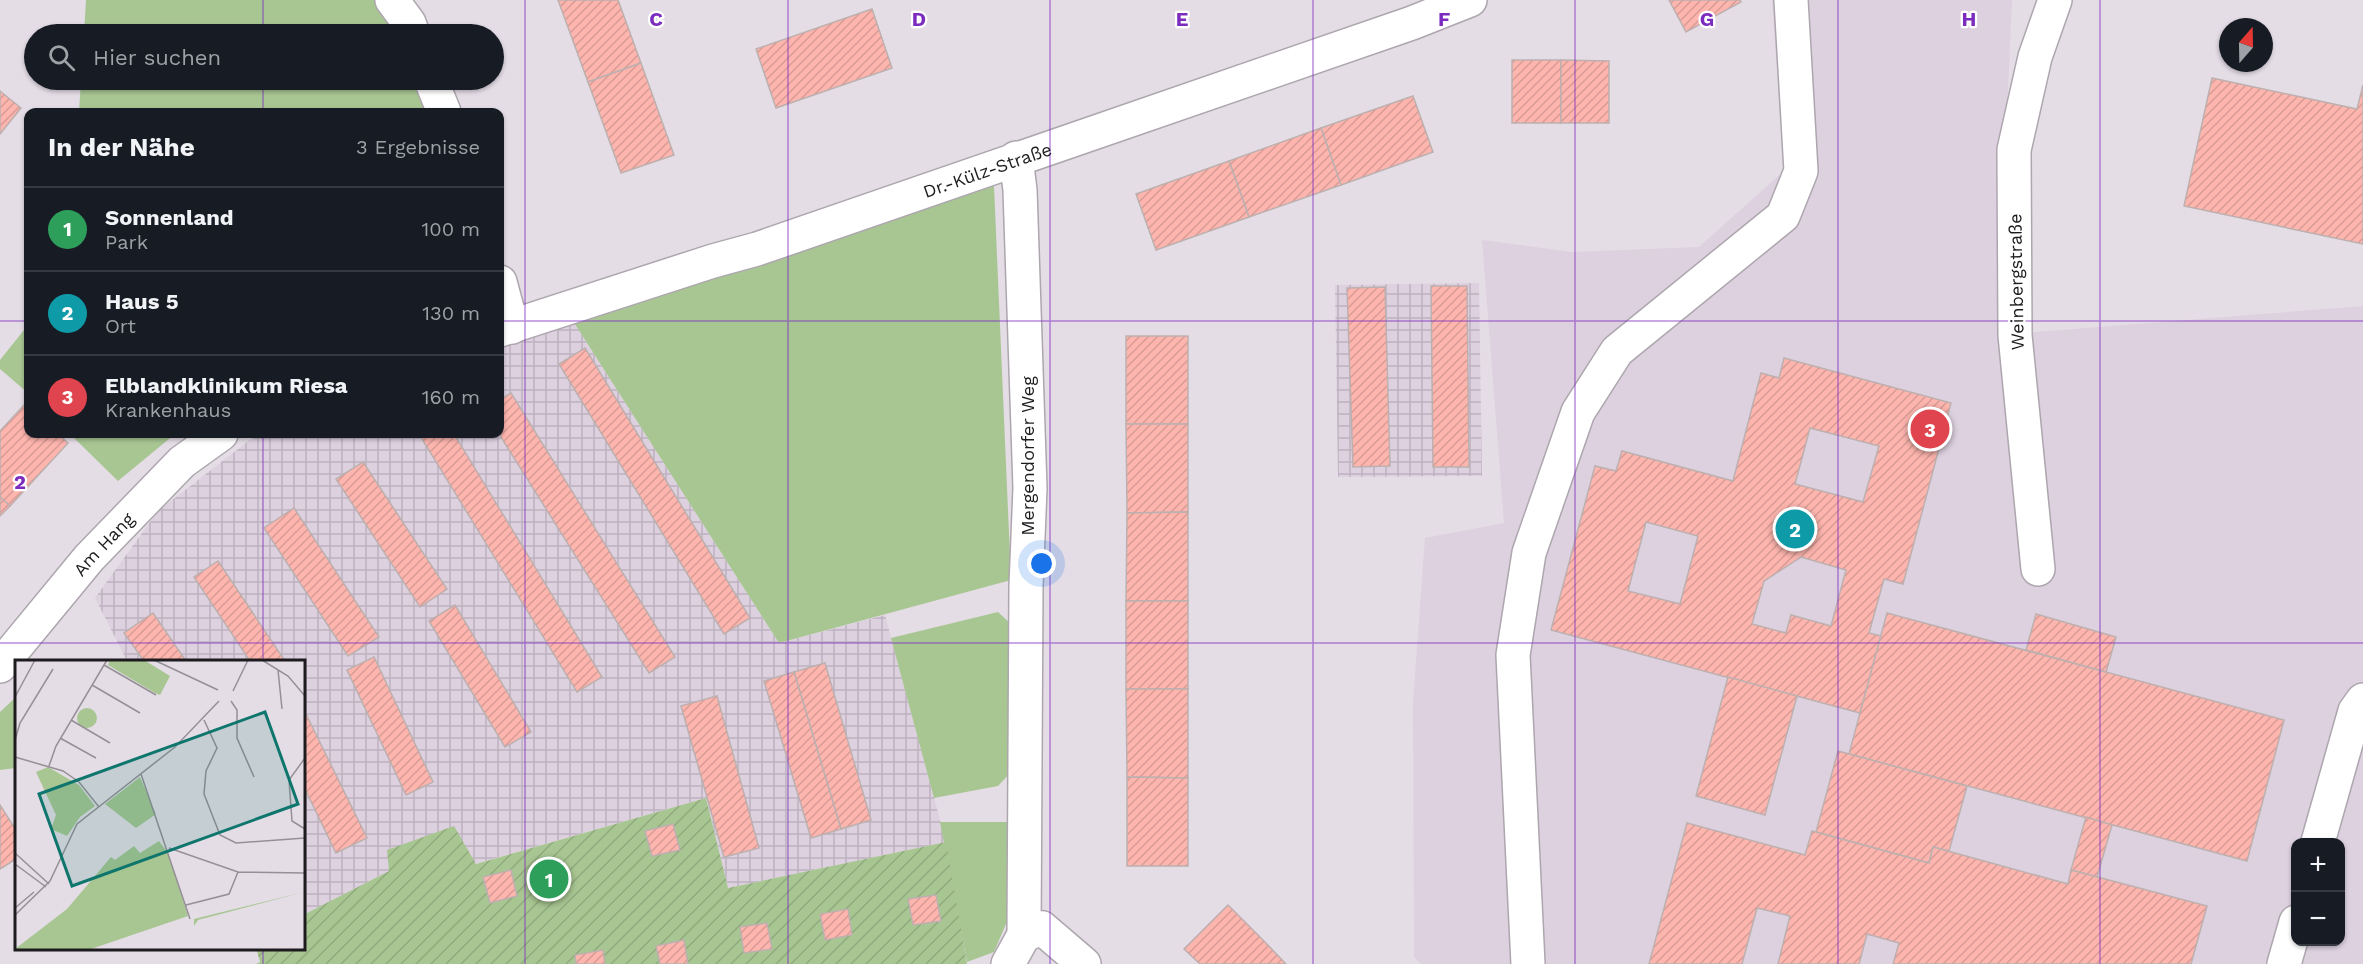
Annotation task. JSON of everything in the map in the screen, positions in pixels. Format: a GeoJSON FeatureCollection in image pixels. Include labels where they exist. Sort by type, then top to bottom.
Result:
{"type":"FeatureCollection","features":[{"type":"Feature","properties":{"kind":"street"},"geometry":{"type":"LineString","coordinates":[[392,0],[409,24]]}},
{"type":"Feature","properties":{"kind":"street","name":"Dr.-Külz-Straße"},"geometry":{"type":"LineString","coordinates":[[506,328],[757,249],[1412,23],[1470,0]]}},
{"type":"Feature","properties":{"kind":"street"},"geometry":{"type":"LineString","coordinates":[[1528,964],[1513,656],[1529,553],[1578,412],[1617,351],[1783,216],[1802,171],[1791,0]]}},
{"type":"Feature","properties":{"kind":"street","name":"Weinbergstraße"},"geometry":{"type":"LineString","coordinates":[[2038,569],[2015,335],[2014,150],[2035,57],[2055,0]]}},
{"type":"Feature","properties":{"kind":"street"},"geometry":{"type":"LineString","coordinates":[[435,90],[442,108]]}},
{"type":"Feature","properties":{"kind":"street","name":"Mergendorfer Weg"},"geometry":{"type":"LineString","coordinates":[[1008,964],[1024,935],[1026,586],[1030,488],[1021,214],[1016,158]]}},
{"type":"Feature","properties":{"kind":"street"},"geometry":{"type":"LineString","coordinates":[[504,313],[506,328]]}},
{"type":"Feature","properties":{"kind":"street","name":"Am Hang"},"geometry":{"type":"LineString","coordinates":[[0,666],[89,558],[182,462],[215,438]]}},
{"type":"Feature","properties":{"kind":"street"},"geometry":{"type":"LineString","coordinates":[[2319,838],[2355,711],[2363,700]]}},
{"type":"Feature","properties":{"kind":"street"},"geometry":{"type":"LineString","coordinates":[[1024,935],[1042,928],[1083,964]]}},
{"type":"Feature","properties":{"kind":"street"},"geometry":{"type":"LineString","coordinates":[[2283,964],[2291,936]]}},
{"type":"Feature","properties":{"kind":"shaded area"},"geometry":{"type":"Polygon","coordinates":[[[1772,0],[2012,0],[1997,335],[2363,306],[2363,964],[1421,964],[1414,957],[1413,702],[1425,538],[1504,523],[1482,240],[1572,252],[1699,247],[1784,171],[1772,0]]]}},
{"type":"Feature","properties":{"kind":"shaded area"},"geometry":{"type":"Polygon","coordinates":[[[1479,283],[1482,476],[1338,477],[1335,285],[1479,283]]]}},
{"type":"Feature","properties":{"kind":"shaded area"},"geometry":{"type":"Polygon","coordinates":[[[571,318],[779,643],[885,615],[946,842],[728,888],[706,798],[475,864],[389,871],[304,914],[304,660],[126,660],[95,598],[158,511],[251,439],[504,438],[504,343],[571,318]]]}},
{"type":"Feature","properties":{"kind":"green space"},"geometry":{"type":"Polygon","coordinates":[[[86,0],[375,0],[388,24],[85,24],[86,0]]]}},
{"type":"Feature","properties":{"kind":"green space"},"geometry":{"type":"Polygon","coordinates":[[[80,90],[417,90],[424,108],[79,108],[80,90]]]}},
{"type":"Feature","properties":{"kind":"green space"},"geometry":{"type":"Polygon","coordinates":[[[994,186],[1011,580],[779,643],[571,318],[994,186]]]}},
{"type":"Feature","properties":{"kind":"green space"},"geometry":{"type":"Polygon","coordinates":[[[24,330],[24,390],[0,369],[0,360],[24,330]]]}},
{"type":"Feature","properties":{"kind":"green space"},"geometry":{"type":"Polygon","coordinates":[[[74,438],[170,438],[118,481],[74,438]]]}},
{"type":"Feature","properties":{"kind":"green space"},"geometry":{"type":"Polygon","coordinates":[[[998,612],[1013,626],[1011,772],[998,786],[934,798],[891,638],[998,612]]]}},
{"type":"Feature","properties":{"kind":"green space"},"geometry":{"type":"Polygon","coordinates":[[[15,698],[15,768],[0,770],[0,712],[15,698]]]}},
{"type":"Feature","properties":{"kind":"green space"},"geometry":{"type":"Polygon","coordinates":[[[706,798],[728,888],[946,842],[967,964],[256,964],[260,962],[256,949],[304,949],[304,914],[389,871],[387,850],[454,826],[476,864],[706,798]]]}},
{"type":"Feature","properties":{"kind":"green space"},"geometry":{"type":"Polygon","coordinates":[[[940,822],[1013,822],[1011,912],[994,952],[967,962],[940,822]]]}},
{"type":"Feature","properties":{"kind":"building"},"geometry":{"type":"Polygon","coordinates":[[[558,0],[618,0],[641,63],[588,82],[558,0]]]}},
{"type":"Feature","properties":{"kind":"building"},"geometry":{"type":"Polygon","coordinates":[[[1669,0],[1740,0],[1741,2],[1686,32],[1669,0]]]}},
{"type":"Feature","properties":{"kind":"building"},"geometry":{"type":"Polygon","coordinates":[[[872,9],[892,68],[776,108],[756,49],[872,9]]]}},
{"type":"Feature","properties":{"kind":"building"},"geometry":{"type":"Polygon","coordinates":[[[1512,60],[1561,60],[1561,123],[1512,123],[1512,60]]]}},
{"type":"Feature","properties":{"kind":"building"},"geometry":{"type":"Polygon","coordinates":[[[1561,60],[1609,61],[1609,123],[1561,123],[1561,60]]]}},
{"type":"Feature","properties":{"kind":"building"},"geometry":{"type":"Polygon","coordinates":[[[641,63],[674,155],[621,173],[588,82],[641,63]]]}},
{"type":"Feature","properties":{"kind":"building"},"geometry":{"type":"Polygon","coordinates":[[[2212,78],[2357,109],[2363,85],[2363,244],[2184,206],[2212,78]]]}},
{"type":"Feature","properties":{"kind":"building"},"geometry":{"type":"Polygon","coordinates":[[[0,91],[21,108],[0,134],[0,91]]]}},
{"type":"Feature","properties":{"kind":"building"},"geometry":{"type":"Polygon","coordinates":[[[1413,96],[1433,152],[1341,185],[1321,128],[1413,96]]]}},
{"type":"Feature","properties":{"kind":"building"},"geometry":{"type":"Polygon","coordinates":[[[1321,128],[1341,185],[1249,217],[1229,161],[1321,128]]]}},
{"type":"Feature","properties":{"kind":"building"},"geometry":{"type":"Polygon","coordinates":[[[1229,161],[1249,217],[1156,250],[1136,194],[1229,161]]]}},
{"type":"Feature","properties":{"kind":"building"},"geometry":{"type":"Polygon","coordinates":[[[1431,286],[1467,286],[1469,467],[1433,467],[1431,286]]]}},
{"type":"Feature","properties":{"kind":"building"},"geometry":{"type":"Polygon","coordinates":[[[1385,287],[1390,466],[1353,467],[1347,288],[1385,287]]]}},
{"type":"Feature","properties":{"kind":"building"},"geometry":{"type":"Polygon","coordinates":[[[1126,336],[1188,336],[1188,424],[1126,424],[1126,336]]]}},
{"type":"Feature","properties":{"kind":"building"},"geometry":{"type":"Polygon","coordinates":[[[585,348],[750,618],[724,634],[559,364],[585,348]]]}},
{"type":"Feature","properties":{"kind":"building"},"geometry":{"type":"Polygon","coordinates":[[[1784,358],[1951,403],[1903,584],[1884,579],[1869,633],[1881,636],[1860,713],[1551,630],[1595,466],[1616,471],[1622,451],[1733,481],[1761,373],[1779,378],[1784,358]],[[1810,428],[1795,484],[1863,502],[1879,446],[1810,428]],[[1646,522],[1628,591],[1680,604],[1698,536],[1646,522]],[[1801,557],[1764,581],[1752,624],[1786,633],[1791,615],[1831,626],[1846,570],[1801,557]]]}},
{"type":"Feature","properties":{"kind":"building"},"geometry":{"type":"Polygon","coordinates":[[[511,393],[675,657],[649,673],[502,438],[504,438],[504,397],[511,393]]]}},
{"type":"Feature","properties":{"kind":"building"},"geometry":{"type":"Polygon","coordinates":[[[24,405],[24,438],[62,438],[68,443],[10,506],[0,497],[0,431],[24,405]]]}},
{"type":"Feature","properties":{"kind":"building"},"geometry":{"type":"Polygon","coordinates":[[[1126,424],[1188,424],[1188,512],[1127,513],[1126,424]]]}},
{"type":"Feature","properties":{"kind":"building"},"geometry":{"type":"Polygon","coordinates":[[[421,438],[456,438],[602,677],[577,692],[421,438]]]}},
{"type":"Feature","properties":{"kind":"building"},"geometry":{"type":"Polygon","coordinates":[[[363,462],[447,589],[420,607],[336,479],[363,462]]]}},
{"type":"Feature","properties":{"kind":"building"},"geometry":{"type":"Polygon","coordinates":[[[0,497],[10,506],[0,516],[0,497]]]}},
{"type":"Feature","properties":{"kind":"building"},"geometry":{"type":"Polygon","coordinates":[[[294,508],[379,637],[348,656],[264,528],[294,508]]]}},
{"type":"Feature","properties":{"kind":"building"},"geometry":{"type":"Polygon","coordinates":[[[1188,512],[1188,601],[1126,601],[1127,513],[1188,512]]]}},
{"type":"Feature","properties":{"kind":"building"},"geometry":{"type":"Polygon","coordinates":[[[218,561],[284,660],[249,660],[194,577],[218,561]]]}},
{"type":"Feature","properties":{"kind":"building"},"geometry":{"type":"Polygon","coordinates":[[[1126,601],[1188,601],[1188,689],[1126,689],[1126,601]]]}},
{"type":"Feature","properties":{"kind":"building"},"geometry":{"type":"Polygon","coordinates":[[[455,605],[531,732],[505,747],[429,621],[455,605]]]}},
{"type":"Feature","properties":{"kind":"building"},"geometry":{"type":"Polygon","coordinates":[[[153,613],[185,660],[143,660],[124,633],[153,613]]]}},
{"type":"Feature","properties":{"kind":"building"},"geometry":{"type":"Polygon","coordinates":[[[1887,613],[2284,720],[2247,861],[1849,754],[1887,613]]]}},
{"type":"Feature","properties":{"kind":"building"},"geometry":{"type":"Polygon","coordinates":[[[2036,614],[2116,637],[2106,672],[2026,650],[2036,614]]]}},
{"type":"Feature","properties":{"kind":"building"},"geometry":{"type":"Polygon","coordinates":[[[374,657],[433,782],[406,795],[347,670],[374,657]]]}},
{"type":"Feature","properties":{"kind":"building"},"geometry":{"type":"Polygon","coordinates":[[[825,663],[871,820],[841,829],[794,672],[825,663]]]}},
{"type":"Feature","properties":{"kind":"building"},"geometry":{"type":"Polygon","coordinates":[[[794,672],[841,829],[811,838],[764,681],[794,672]]]}},
{"type":"Feature","properties":{"kind":"building"},"geometry":{"type":"Polygon","coordinates":[[[1728,677],[1797,696],[1765,815],[1696,796],[1728,677]]]}},
{"type":"Feature","properties":{"kind":"building"},"geometry":{"type":"Polygon","coordinates":[[[1126,689],[1188,689],[1188,778],[1127,777],[1126,689]]]}},
{"type":"Feature","properties":{"kind":"building"},"geometry":{"type":"Polygon","coordinates":[[[717,696],[759,848],[724,857],[681,706],[717,696]]]}},
{"type":"Feature","properties":{"kind":"building"},"geometry":{"type":"Polygon","coordinates":[[[304,710],[367,838],[336,853],[304,787],[304,710]]]}},
{"type":"Feature","properties":{"kind":"building"},"geometry":{"type":"Polygon","coordinates":[[[1838,751],[1967,786],[1949,851],[1933,847],[1929,863],[1816,832],[1838,751]]]}},
{"type":"Feature","properties":{"kind":"building"},"geometry":{"type":"Polygon","coordinates":[[[1127,777],[1188,778],[1188,866],[1127,866],[1127,777]]]}},
{"type":"Feature","properties":{"kind":"building"},"geometry":{"type":"Polygon","coordinates":[[[0,805],[15,828],[15,860],[0,869],[0,805]]]}},
{"type":"Feature","properties":{"kind":"building"},"geometry":{"type":"Polygon","coordinates":[[[2086,817],[2112,825],[2097,877],[2071,870],[2086,817]]]}},
{"type":"Feature","properties":{"kind":"building"},"geometry":{"type":"Polygon","coordinates":[[[1687,823],[1805,855],[1812,831],[1929,863],[1933,847],[2068,884],[2071,870],[2207,906],[2191,964],[1893,964],[1899,943],[1867,934],[1859,964],[1778,964],[1790,916],[1757,908],[1742,964],[1649,964],[1687,823]]]}},
{"type":"Feature","properties":{"kind":"building"},"geometry":{"type":"Polygon","coordinates":[[[673,824],[680,850],[652,856],[645,831],[673,824]]]}},
{"type":"Feature","properties":{"kind":"building"},"geometry":{"type":"Polygon","coordinates":[[[511,870],[517,896],[490,903],[483,877],[511,870]]]}},
{"type":"Feature","properties":{"kind":"building"},"geometry":{"type":"Polygon","coordinates":[[[936,895],[941,921],[913,925],[908,899],[936,895]]]}},
{"type":"Feature","properties":{"kind":"building"},"geometry":{"type":"Polygon","coordinates":[[[1228,905],[1286,964],[1200,964],[1184,949],[1228,905]]]}},
{"type":"Feature","properties":{"kind":"building"},"geometry":{"type":"Polygon","coordinates":[[[848,909],[852,935],[825,940],[820,914],[848,909]]]}},
{"type":"Feature","properties":{"kind":"building"},"geometry":{"type":"Polygon","coordinates":[[[767,923],[772,949],[744,953],[740,927],[767,923]]]}},
{"type":"Feature","properties":{"kind":"building"},"geometry":{"type":"Polygon","coordinates":[[[684,940],[688,964],[660,964],[656,946],[684,940]]]}},
{"type":"Feature","properties":{"kind":"building"},"geometry":{"type":"Polygon","coordinates":[[[603,950],[605,964],[576,964],[575,955],[603,950]]]}},
{"type":"Feature","properties":{"kind":"place","name":"Elblandklinikum Riesa"},"geometry":{"type":"Point","coordinates":[1930,429]}},
{"type":"Feature","properties":{"kind":"place","name":"Haus 5"},"geometry":{"type":"Point","coordinates":[1795,529]}},
{"type":"Feature","properties":{"kind":"place","name":"Sonnenland"},"geometry":{"type":"Point","coordinates":[549,879]}}]}
